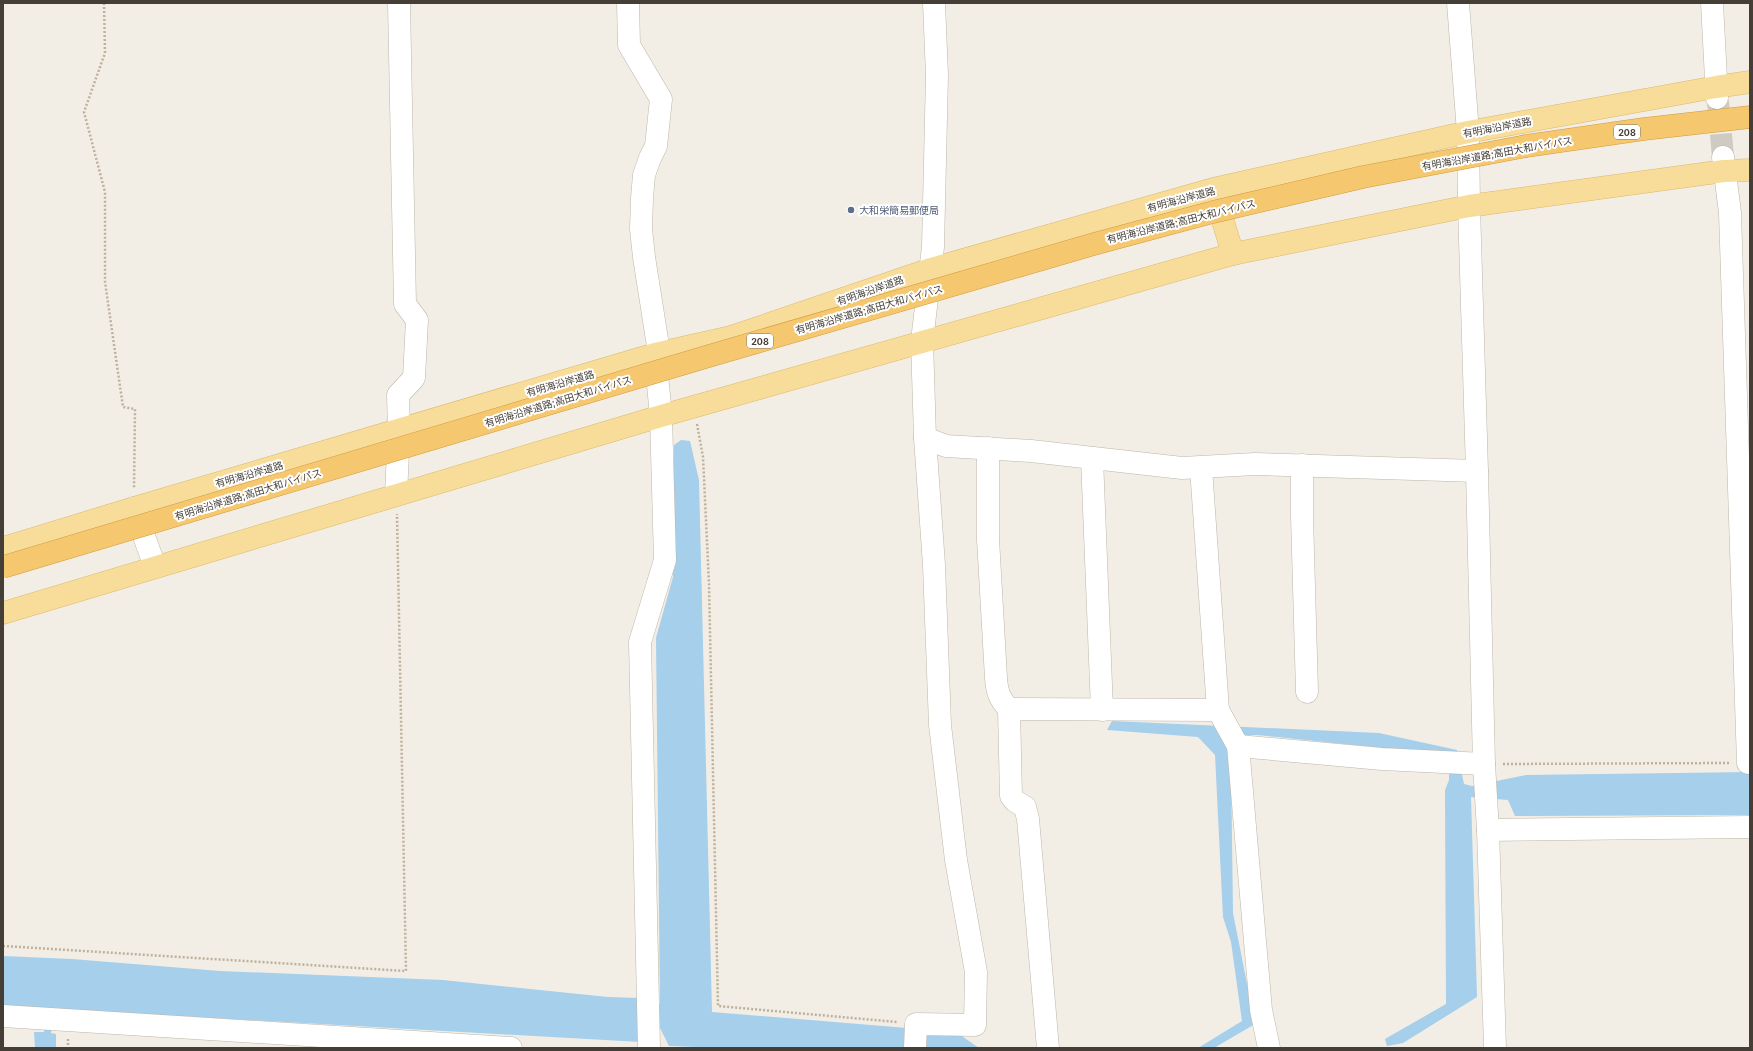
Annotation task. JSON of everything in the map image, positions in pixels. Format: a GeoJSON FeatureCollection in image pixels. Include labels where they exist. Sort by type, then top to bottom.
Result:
{"type":"FeatureCollection","features":[{"type":"Feature","properties":{"kind":"highway","name":"有明海沿岸道路;高田大和バイパス"},"geometry":{"type":"LineString","coordinates":[[3,567],[693,361],[1094,244],[1213,212],[1363,177],[1526,146],[1728,119],[1750,119]]}},
{"type":"Feature","properties":{"kind":"main road","name":"有明海沿岸道路"},"geometry":{"type":"LineString","coordinates":[[3,548],[655,354],[731,337],[932,269],[1213,189],[1468,132],[1717,92],[1750,82]]}},
{"type":"Feature","properties":{"kind":"main road"},"geometry":{"type":"LineString","coordinates":[[3,613],[661,416],[1233,254],[1468,206],[1724,164],[1750,170]]}},
{"type":"Feature","properties":{"kind":"main road"},"geometry":{"type":"LineString","coordinates":[[1213,189],[1233,254]]}},
{"type":"Feature","properties":{"kind":"street"},"geometry":{"type":"LineString","coordinates":[[396,495],[399,430],[398,395],[414,378],[417,320],[405,304],[399,3]]}},
{"type":"Feature","properties":{"kind":"street"},"geometry":{"type":"LineString","coordinates":[[628,3],[629,45],[661,99],[656,146],[644,175],[641,229],[658,346],[655,354],[661,416],[665,560],[640,642],[649,1048]]}},
{"type":"Feature","properties":{"kind":"street"},"geometry":{"type":"LineString","coordinates":[[915,1048],[916,1024],[975,1025],[976,972],[956,860],[940,725],[934,565],[925,438],[922,342],[932,269],[937,75],[934,3]]}},
{"type":"Feature","properties":{"kind":"street"},"geometry":{"type":"LineString","coordinates":[[1458,3],[1468,132],[1468,206],[1478,471],[1484,764],[1488,830],[1495,1048]]}},
{"type":"Feature","properties":{"kind":"street"},"geometry":{"type":"LineString","coordinates":[[1712,3],[1717,92]]}},
{"type":"Feature","properties":{"kind":"street"},"geometry":{"type":"LineString","coordinates":[[1724,164],[1730,212],[1748,763]]}},
{"type":"Feature","properties":{"kind":"street"},"geometry":{"type":"LineString","coordinates":[[925,438],[946,446],[1031,451],[1182,468],[1255,464],[1478,471]]}},
{"type":"Feature","properties":{"kind":"street"},"geometry":{"type":"LineString","coordinates":[[988,448],[988,539],[998,694],[1002,702],[1009,709],[1011,796],[1015,801],[1025,807],[1028,819],[1048,1048]]}},
{"type":"Feature","properties":{"kind":"street"},"geometry":{"type":"LineString","coordinates":[[1092,458],[1102,710]]}},
{"type":"Feature","properties":{"kind":"street"},"geometry":{"type":"LineString","coordinates":[[1302,465],[1307,692]]}},
{"type":"Feature","properties":{"kind":"street"},"geometry":{"type":"LineString","coordinates":[[1201,468],[1218,710],[1238,746],[1261,1010],[1269,1048]]}},
{"type":"Feature","properties":{"kind":"street"},"geometry":{"type":"LineString","coordinates":[[134,508],[155,567]]}},
{"type":"Feature","properties":{"kind":"street"},"geometry":{"type":"LineString","coordinates":[[1009,709],[1218,710]]}},
{"type":"Feature","properties":{"kind":"street"},"geometry":{"type":"LineString","coordinates":[[1238,746],[1382,759],[1484,764]]}},
{"type":"Feature","properties":{"kind":"street"},"geometry":{"type":"LineString","coordinates":[[1488,830],[1750,827]]}},
{"type":"Feature","properties":{"kind":"street"},"geometry":{"type":"LineString","coordinates":[[3,1016],[294,1042],[511,1048]]}},
{"type":"Feature","properties":{"kind":"path"},"geometry":{"type":"LineString","coordinates":[[104,3],[105,53],[84,112],[105,192],[105,282],[123,407],[135,409],[134,508]]}},
{"type":"Feature","properties":{"kind":"path"},"geometry":{"type":"LineString","coordinates":[[693,407],[703,457],[708,576],[718,1006],[916,1024]]}},
{"type":"Feature","properties":{"kind":"path"},"geometry":{"type":"LineString","coordinates":[[3,946],[406,971],[396,495]]}},
{"type":"Feature","properties":{"kind":"path"},"geometry":{"type":"LineString","coordinates":[[1484,764],[1748,763]]}},
{"type":"Feature","properties":{"kind":"water"},"geometry":{"type":"Polygon","coordinates":[[[681,440],[690,441],[699,480],[712,1012],[907,1028],[926,1035],[959,1034],[979,1048],[726,1048],[669,1046],[658,1024],[640,1042],[54,1009],[51,1033],[56,1034],[56,1048],[35,1048],[34,1032],[44,1032],[45,1008],[3,1005],[3,956],[72,959],[220,971],[443,980],[608,997],[639,998],[640,1006],[660,1004],[656,638],[673,577],[674,445],[681,440]]]}},
{"type":"Feature","properties":{"kind":"water"},"geometry":{"type":"Polygon","coordinates":[[[1112,721],[1379,733],[1457,750],[1464,784],[1472,786],[1526,775],[1750,772],[1750,815],[1515,816],[1508,800],[1471,797],[1477,997],[1403,1043],[1387,1046],[1385,1039],[1446,1004],[1445,790],[1449,780],[1449,755],[1257,735],[1226,736],[1231,765],[1233,913],[1255,1024],[1214,1048],[1198,1048],[1242,1021],[1231,942],[1223,917],[1215,755],[1198,737],[1107,730],[1112,721]]]}},
{"type":"Feature","properties":{"kind":"tunnel"},"geometry":{"type":"LineString","coordinates":[[1718,101],[1723,157]]}},
{"type":"Feature","properties":{"kind":"place","name":"大和栄簡易郵便局"},"geometry":{"type":"Point","coordinates":[851,210]}}]}
